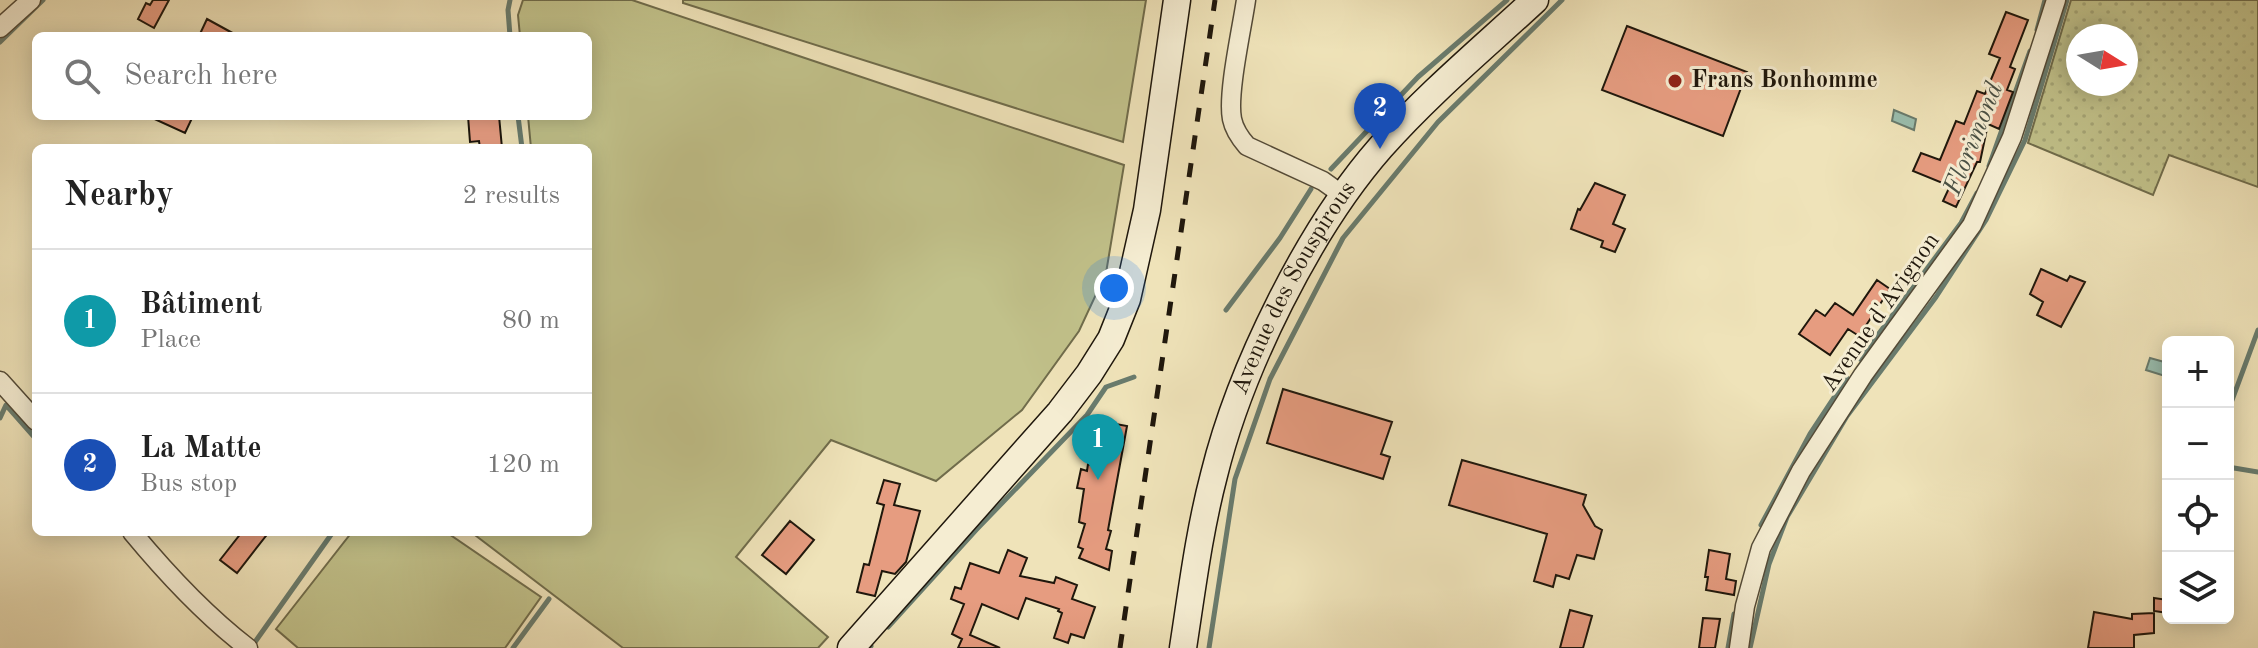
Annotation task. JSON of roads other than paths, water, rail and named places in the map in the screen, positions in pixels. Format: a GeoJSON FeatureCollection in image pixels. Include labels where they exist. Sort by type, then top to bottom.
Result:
{"type":"FeatureCollection","features":[{"type":"Feature","properties":{"kind":"main road"},"geometry":{"type":"LineString","coordinates":[[851,648],[1060,412],[1111,339],[1127,299],[1138,256],[1177,0]]}},
{"type":"Feature","properties":{"kind":"main road","name":"Avenue des Souspirous"},"geometry":{"type":"LineString","coordinates":[[1183,648],[1214,473],[1230,424],[1285,293],[1344,196],[1380,149],[1535,0]]}},
{"type":"Feature","properties":{"kind":"street"},"geometry":{"type":"LineString","coordinates":[[0,28],[31,0]]}},
{"type":"Feature","properties":{"kind":"street"},"geometry":{"type":"LineString","coordinates":[[1246,0],[1233,90],[1232,118],[1239,136],[1247,146],[1323,181],[1344,196]]}},
{"type":"Feature","properties":{"kind":"street","name":"Avenue d'Avignon"},"geometry":{"type":"LineString","coordinates":[[1739,648],[1745,606],[1761,548],[1801,471],[1863,375],[1972,225],[2012,137],[2056,0]]}},
{"type":"Feature","properties":{"kind":"street"},"geometry":{"type":"LineString","coordinates":[[0,381],[32,417]]}},
{"type":"Feature","properties":{"kind":"street"},"geometry":{"type":"LineString","coordinates":[[136,536],[230,634],[248,648]]}},
{"type":"Feature","properties":{"kind":"waterway"},"geometry":{"type":"LineString","coordinates":[[0,42],[43,0]]}},
{"type":"Feature","properties":{"kind":"waterway"},"geometry":{"type":"LineString","coordinates":[[510,0],[510,32]]}},
{"type":"Feature","properties":{"kind":"waterway"},"geometry":{"type":"LineString","coordinates":[[1331,169],[1418,77],[1507,0]]}},
{"type":"Feature","properties":{"kind":"waterway"},"geometry":{"type":"LineString","coordinates":[[1209,648],[1235,479],[1270,379],[1343,238],[1438,122],[1562,0]]}},
{"type":"Feature","properties":{"kind":"waterway","name":"Florimond"},"geometry":{"type":"LineString","coordinates":[[2037,30],[2045,0]]}},
{"type":"Feature","properties":{"kind":"waterway"},"geometry":{"type":"LineString","coordinates":[[1750,648],[1769,564],[1787,517],[1847,416],[1936,297],[1986,220],[2025,140],[2067,0]]}},
{"type":"Feature","properties":{"kind":"waterway","name":"Florimond"},"geometry":{"type":"LineString","coordinates":[[1989,166],[2030,51]]}},
{"type":"Feature","properties":{"kind":"waterway"},"geometry":{"type":"LineString","coordinates":[[518,120],[522,144]]}},
{"type":"Feature","properties":{"kind":"waterway"},"geometry":{"type":"LineString","coordinates":[[1226,310],[1280,238],[1311,189]]}},
{"type":"Feature","properties":{"kind":"waterway","name":"Florimond"},"geometry":{"type":"LineString","coordinates":[[1860,359],[1961,223],[1977,193]]}},
{"type":"Feature","properties":{"kind":"waterway"},"geometry":{"type":"LineString","coordinates":[[2229,408],[2258,330]]}},
{"type":"Feature","properties":{"kind":"waterway"},"geometry":{"type":"LineString","coordinates":[[888,627],[1087,415],[1106,387],[1134,377]]}},
{"type":"Feature","properties":{"kind":"waterway","name":"Florimond"},"geometry":{"type":"LineString","coordinates":[[1761,525],[1810,434],[1847,378]]}},
{"type":"Feature","properties":{"kind":"waterway"},"geometry":{"type":"LineString","coordinates":[[0,418],[6,405],[32,434]]}},
{"type":"Feature","properties":{"kind":"waterway"},"geometry":{"type":"LineString","coordinates":[[2234,468],[2258,472]]}},
{"type":"Feature","properties":{"kind":"waterway"},"geometry":{"type":"LineString","coordinates":[[255,642],[330,536]]}},
{"type":"Feature","properties":{"kind":"waterway"},"geometry":{"type":"LineString","coordinates":[[513,648],[549,599]]}},
{"type":"Feature","properties":{"kind":"waterway","name":"Florimond"},"geometry":{"type":"LineString","coordinates":[[1728,648],[1734,614]]}},
{"type":"Feature","properties":{"kind":"railway"},"geometry":{"type":"LineString","coordinates":[[1120,648],[1215,0]]}},
{"type":"Feature","properties":{"kind":"place","name":"Frans Bonhomme"},"geometry":{"type":"Point","coordinates":[1675,81]}},
{"type":"Feature","properties":{"kind":"place","name":"La Matte"},"geometry":{"type":"Point","coordinates":[1380,149]}},
{"type":"Feature","properties":{"kind":"place","name":"Bâtiment"},"geometry":{"type":"Point","coordinates":[1098,480]}}]}
